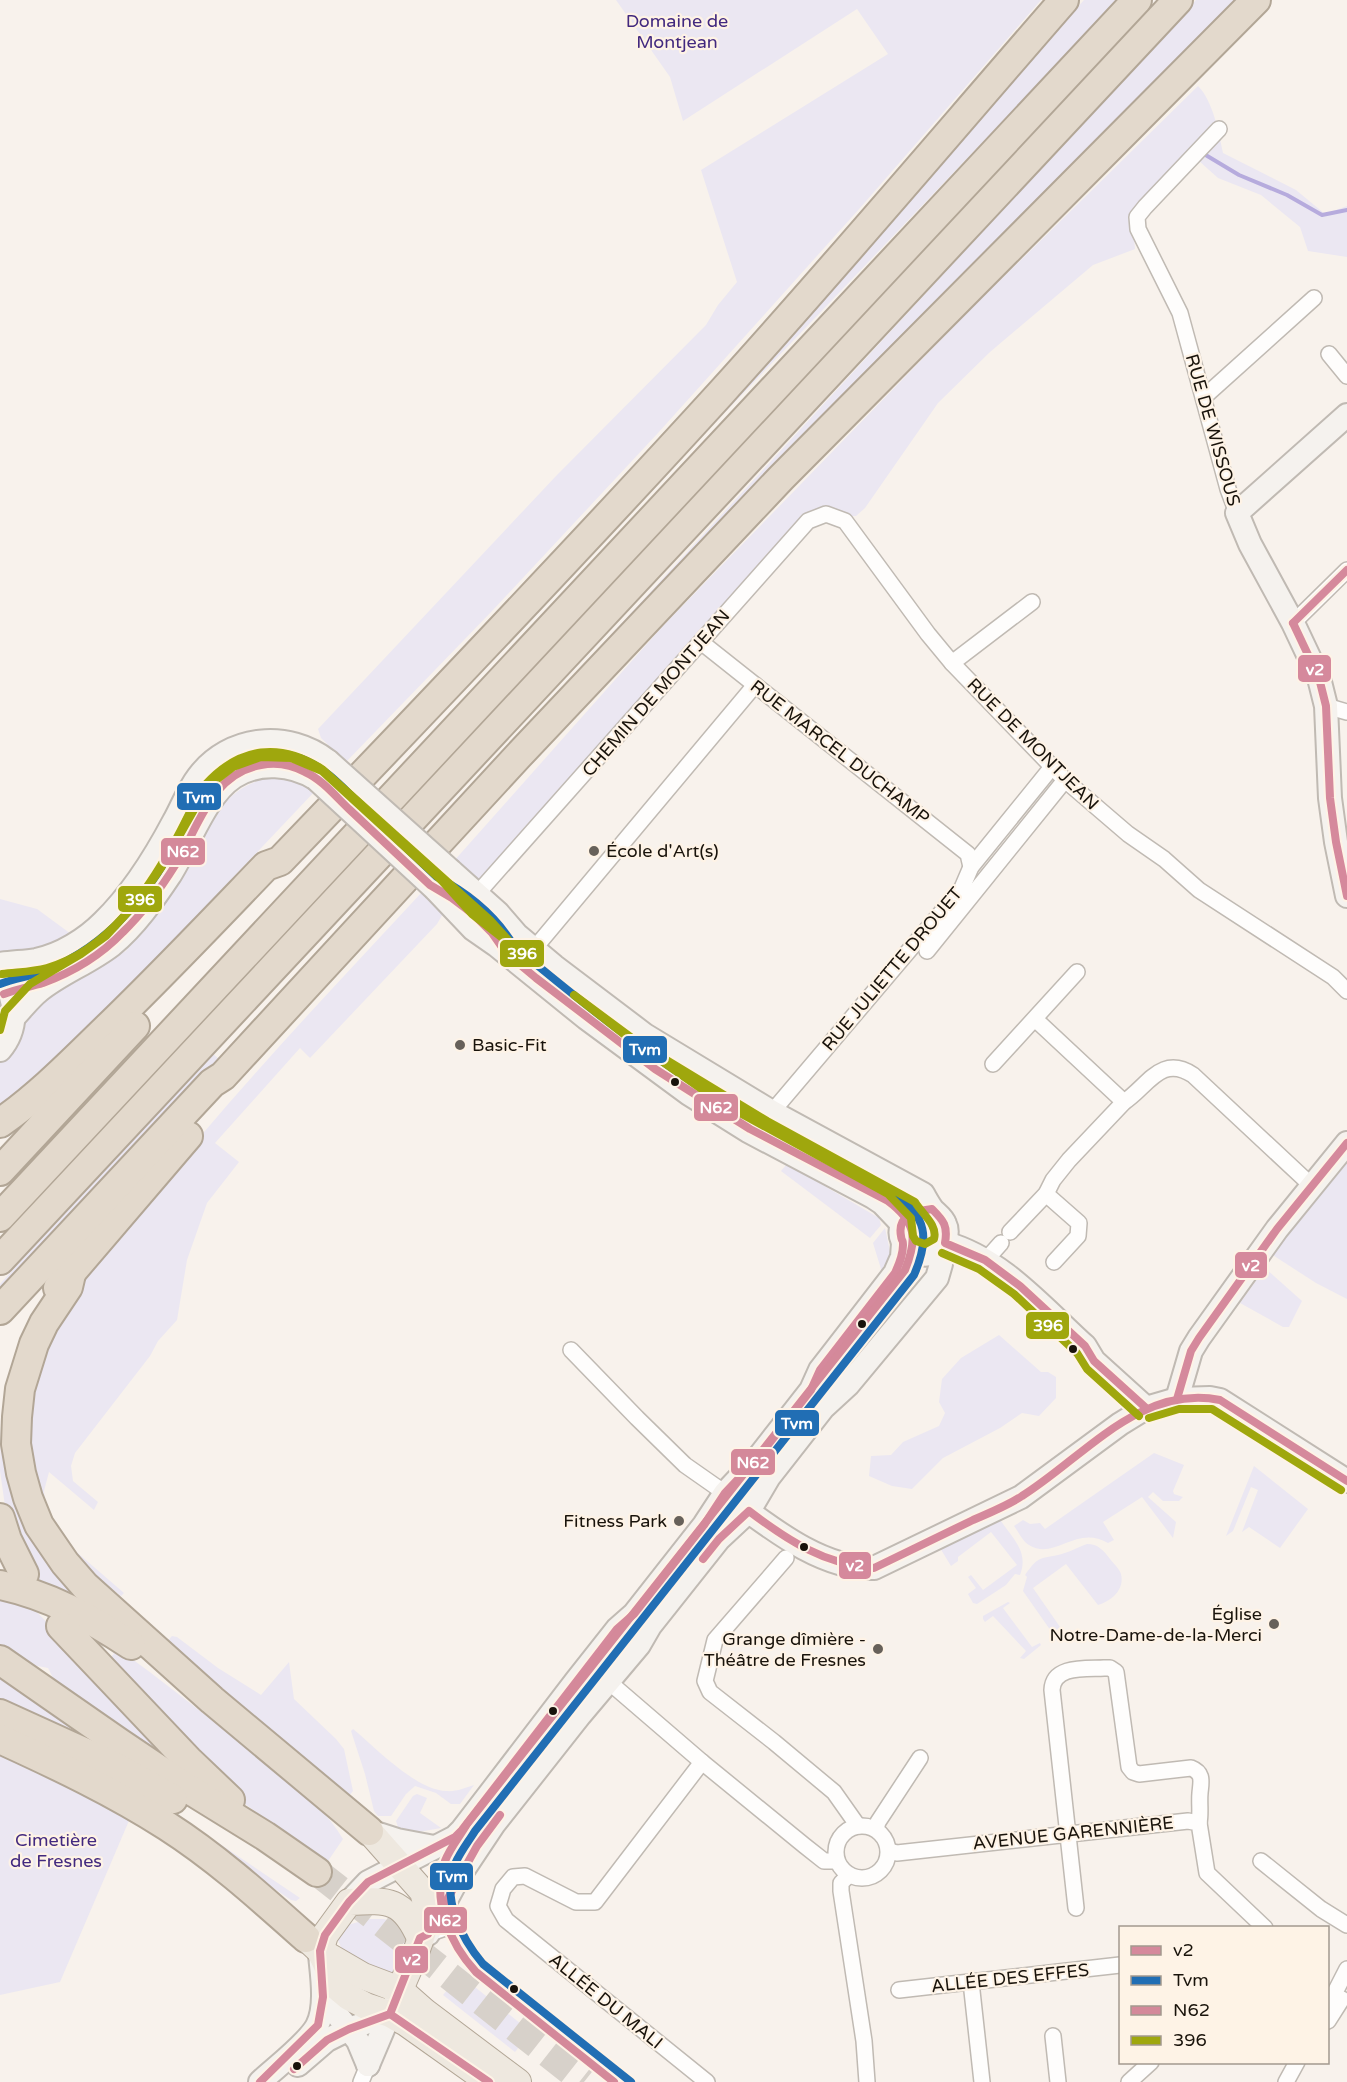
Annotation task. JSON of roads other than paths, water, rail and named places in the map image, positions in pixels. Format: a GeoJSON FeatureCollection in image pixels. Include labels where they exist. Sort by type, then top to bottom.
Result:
{"type":"FeatureCollection","features":[{"type":"Feature","properties":{"kind":"highway"},"geometry":{"type":"LineString","coordinates":[[0,1123],[44,1088],[91,1044],[266,866],[280,861],[469,664],[722,392],[1064,0]]}},
{"type":"Feature","properties":{"kind":"highway"},"geometry":{"type":"LineString","coordinates":[[0,1217],[1137,0]]}},
{"type":"Feature","properties":{"kind":"highway"},"geometry":{"type":"LineString","coordinates":[[0,1260],[1178,0]]}},
{"type":"Feature","properties":{"kind":"highway"},"geometry":{"type":"LineString","coordinates":[[0,1310],[212,1083],[224,1076],[519,755],[781,478],[1256,0]]}},
{"type":"Feature","properties":{"kind":"highway"},"geometry":{"type":"LineString","coordinates":[[0,1171],[276,876],[280,861]]}},
{"type":"Feature","properties":{"kind":"highway"},"geometry":{"type":"LineString","coordinates":[[0,1397],[12,1359],[46,1302],[225,1092],[224,1076]]}},
{"type":"Feature","properties":{"kind":"highway"},"geometry":{"type":"LineString","coordinates":[[71,1274],[69,1287],[44,1323],[34,1344],[20,1389],[16,1417],[16,1444],[21,1473],[39,1525],[64,1563],[85,1586],[212,1700],[369,1831]]}},
{"type":"Feature","properties":{"kind":"highway"},"geometry":{"type":"LineString","coordinates":[[0,1518],[7,1540],[12,1580],[84,1616],[129,1643],[212,1700]]}},
{"type":"Feature","properties":{"kind":"highway"},"geometry":{"type":"LineString","coordinates":[[0,1714],[110,1764],[234,1838],[312,1880],[188,1760],[61,1626]]}},
{"type":"Feature","properties":{"kind":"highway"},"geometry":{"type":"LineString","coordinates":[[0,1660],[170,1777],[265,1836]]}},
{"type":"Feature","properties":{"kind":"highway"},"geometry":{"type":"LineString","coordinates":[[0,1739],[112,1793],[166,1826],[242,1881],[313,1944]]}},
{"type":"Feature","properties":{"kind":"main road"},"geometry":{"type":"LineString","coordinates":[[369,1831],[423,1892],[426,1901],[424,1936],[400,1989]]}},
{"type":"Feature","properties":{"kind":"main road"},"geometry":{"type":"LineString","coordinates":[[313,1944],[325,1935],[349,1902],[382,1901],[397,1906],[408,1915],[424,1936]]}},
{"type":"Feature","properties":{"kind":"main road"},"geometry":{"type":"LineString","coordinates":[[313,1944],[363,1976],[400,1989],[425,2012],[518,2082]]}},
{"type":"Feature","properties":{"kind":"main road"},"geometry":{"type":"LineString","coordinates":[[313,1944],[337,1987],[349,1997],[366,2006],[390,2014],[489,2082]]}},
{"type":"Feature","properties":{"kind":"street","name":"RUE DE WISSOUS"},"geometry":{"type":"LineString","coordinates":[[1219,129],[1145,207],[1137,217],[1138,229],[1180,313],[1227,489],[1250,544],[1336,709],[1330,798],[1347,896]]}},
{"type":"Feature","properties":{"kind":"street"},"geometry":{"type":"LineString","coordinates":[[1204,397],[1314,298]]}},
{"type":"Feature","properties":{"kind":"street"},"geometry":{"type":"LineString","coordinates":[[1329,354],[1347,376]]}},
{"type":"Feature","properties":{"kind":"street"},"geometry":{"type":"LineString","coordinates":[[1237,513],[1347,415]]}},
{"type":"Feature","properties":{"kind":"street","name":"CHEMIN DE MONTJEAN"},"geometry":{"type":"LineString","coordinates":[[484,887],[808,521],[826,514],[845,521]]}},
{"type":"Feature","properties":{"kind":"street","name":"RUE DE MONTJEAN"},"geometry":{"type":"LineString","coordinates":[[845,521],[952,663],[1065,780],[1199,890],[1333,977],[1347,991]]}},
{"type":"Feature","properties":{"kind":"street"},"geometry":{"type":"LineString","coordinates":[[1293,623],[1347,570]]}},
{"type":"Feature","properties":{"kind":"street"},"geometry":{"type":"LineString","coordinates":[[952,663],[1032,602]]}},
{"type":"Feature","properties":{"kind":"street","name":"RUE MARCEL DUCHAMP"},"geometry":{"type":"LineString","coordinates":[[701,642],[968,854],[972,867]]}},
{"type":"Feature","properties":{"kind":"street"},"geometry":{"type":"LineString","coordinates":[[534,949],[755,685]]}},
{"type":"Feature","properties":{"kind":"street"},"geometry":{"type":"LineString","coordinates":[[0,964],[38,959],[59,952],[82,939],[103,922],[137,884],[164,841],[198,777],[213,762],[230,750],[248,743],[264,740],[292,742],[314,751],[322,770],[465,922],[586,1018],[696,1099],[748,1131],[882,1203],[902,1233],[910,1252],[921,1255],[931,1254],[942,1246],[957,1246],[1005,1274],[1085,1346],[1094,1361],[1146,1408]]}},
{"type":"Feature","properties":{"kind":"street"},"geometry":{"type":"LineString","coordinates":[[14,1017],[37,992],[87,963],[113,944],[129,927],[147,907],[170,874],[208,806],[224,785],[241,773],[262,767],[322,770],[451,871],[484,887],[534,949],[645,1035],[774,1105],[922,1194],[945,1222],[947,1233],[942,1246],[937,1278],[848,1385],[824,1408],[769,1478],[748,1511],[719,1539],[650,1626],[639,1645],[494,1824],[463,1870],[424,1936]]}},
{"type":"Feature","properties":{"kind":"street","name":"RUE JULIETTE DROUET"},"geometry":{"type":"LineString","coordinates":[[748,1131],[774,1105],[962,888],[972,867],[1052,767]]}},
{"type":"Feature","properties":{"kind":"street"},"geometry":{"type":"LineString","coordinates":[[927,951],[1065,780]]}},
{"type":"Feature","properties":{"kind":"street"},"geometry":{"type":"LineString","coordinates":[[993,1064],[1077,972]]}},
{"type":"Feature","properties":{"kind":"street"},"geometry":{"type":"LineString","coordinates":[[0,975],[12,999],[14,1017],[11,1032],[0,1050]]}},
{"type":"Feature","properties":{"kind":"street"},"geometry":{"type":"LineString","coordinates":[[1035,1019],[1124,1102]]}},
{"type":"Feature","properties":{"kind":"street"},"geometry":{"type":"LineString","coordinates":[[985,1261],[1046,1194],[1053,1180],[1124,1102],[1164,1069],[1172,1067],[1184,1069],[1193,1075],[1312,1186]]}},
{"type":"Feature","properties":{"kind":"street"},"geometry":{"type":"LineString","coordinates":[[1187,1398],[1197,1375],[1199,1338],[1277,1229],[1347,1143]]}},
{"type":"Feature","properties":{"kind":"street"},"geometry":{"type":"LineString","coordinates":[[1046,1194],[1079,1222],[1078,1236],[1054,1262]]}},
{"type":"Feature","properties":{"kind":"street"},"geometry":{"type":"LineString","coordinates":[[349,1902],[368,1882],[455,1837],[462,1830],[576,1681],[618,1629],[634,1614],[697,1534],[725,1493],[764,1450],[811,1390],[820,1370],[895,1273],[902,1257],[902,1233],[906,1216],[914,1211],[932,1209]]}},
{"type":"Feature","properties":{"kind":"street"},"geometry":{"type":"LineString","coordinates":[[572,1350],[685,1464],[781,1536],[840,1563],[861,1568],[874,1568],[1021,1497],[1120,1424],[1146,1408],[1187,1398],[1220,1400],[1347,1481]]}},
{"type":"Feature","properties":{"kind":"street"},"geometry":{"type":"LineString","coordinates":[[786,1558],[715,1640],[705,1681],[710,1692],[834,1792],[858,1826]]}},
{"type":"Feature","properties":{"kind":"street"},"geometry":{"type":"LineString","coordinates":[[590,1664],[702,1762],[824,1861],[837,1861]]}},
{"type":"Feature","properties":{"kind":"street"},"geometry":{"type":"LineString","coordinates":[[1076,1908],[1052,1690],[1060,1674],[1068,1671],[1110,1668],[1116,1672],[1129,1767],[1133,1772],[1139,1774],[1191,1768],[1196,1770],[1201,1777],[1202,1785],[1199,1823]]}},
{"type":"Feature","properties":{"kind":"street"},"geometry":{"type":"LineString","coordinates":[[876,1829],[878,1822],[920,1758]]}},
{"type":"Feature","properties":{"kind":"street","name":"ALLÉE DU MALI"},"geometry":{"type":"LineString","coordinates":[[702,1762],[595,1902],[576,1902],[525,1876],[513,1877],[503,1889],[498,1906],[506,1920],[707,2082]]}},
{"type":"Feature","properties":{"kind":"street","name":"AVENUE GARENNIÈRE"},"geometry":{"type":"LineString","coordinates":[[889,1851],[1188,1821],[1199,1823],[1207,1873],[1263,1926]]}},
{"type":"Feature","properties":{"kind":"street"},"geometry":{"type":"LineString","coordinates":[[858,1826],[876,1829],[887,1842],[889,1851],[887,1862],[881,1872],[871,1877],[860,1879],[849,1875],[837,1861],[835,1852],[837,1843],[849,1829],[858,1826]]}},
{"type":"Feature","properties":{"kind":"street"},"geometry":{"type":"LineString","coordinates":[[369,1831],[397,1840],[434,1846]]}},
{"type":"Feature","properties":{"kind":"street"},"geometry":{"type":"LineString","coordinates":[[1261,1861],[1321,1909],[1347,1925]]}},
{"type":"Feature","properties":{"kind":"street"},"geometry":{"type":"LineString","coordinates":[[849,1875],[841,1883],[841,1891],[870,2079]]}},
{"type":"Feature","properties":{"kind":"street"},"geometry":{"type":"LineString","coordinates":[[424,1936],[457,1924]]}},
{"type":"Feature","properties":{"kind":"street"},"geometry":{"type":"LineString","coordinates":[[260,2082],[318,2025],[323,1997],[313,1944]]}},
{"type":"Feature","properties":{"kind":"street","name":"ALLÉE DES EFFES"},"geometry":{"type":"LineString","coordinates":[[899,1990],[1119,1965]]}},
{"type":"Feature","properties":{"kind":"street"},"geometry":{"type":"LineString","coordinates":[[1329,2004],[1342,1980]]}},
{"type":"Feature","properties":{"kind":"street"},"geometry":{"type":"LineString","coordinates":[[1329,2018],[1342,1980]]}},
{"type":"Feature","properties":{"kind":"street"},"geometry":{"type":"LineString","coordinates":[[970,1982],[982,2082]]}},
{"type":"Feature","properties":{"kind":"street"},"geometry":{"type":"LineString","coordinates":[[364,2074],[400,1989]]}},
{"type":"Feature","properties":{"kind":"street"},"geometry":{"type":"LineString","coordinates":[[323,1997],[358,2041],[364,2074]]}},
{"type":"Feature","properties":{"kind":"street"},"geometry":{"type":"LineString","coordinates":[[280,2082],[327,2040],[390,2014]]}},
{"type":"Feature","properties":{"kind":"street"},"geometry":{"type":"LineString","coordinates":[[1053,2036],[1058,2082]]}},
{"type":"Feature","properties":{"kind":"street"},"geometry":{"type":"LineString","coordinates":[[1129,2082],[1149,2064]]}},
{"type":"Feature","properties":{"kind":"street"},"geometry":{"type":"LineString","coordinates":[[1286,2082],[1296,2064]]}},
{"type":"Feature","properties":{"kind":"street"},"geometry":{"type":"LineString","coordinates":[[1293,2082],[1302,2064]]}},
{"type":"Feature","properties":{"kind":"waterway"},"geometry":{"type":"LineString","coordinates":[[1204,154],[1239,175],[1287,195],[1322,215],[1347,210]]}},
{"type":"Feature","properties":{"kind":"tunnel"},"geometry":{"type":"LineString","coordinates":[[317,1872],[584,2082]]}},
{"type":"Feature","properties":{"kind":"place","name":"École d'Art(s)"},"geometry":{"type":"Point","coordinates":[594,851]}},
{"type":"Feature","properties":{"kind":"place","name":"Basic-Fit"},"geometry":{"type":"Point","coordinates":[460,1045]}},
{"type":"Feature","properties":{"kind":"place","name":"Fitness Park"},"geometry":{"type":"Point","coordinates":[679,1521]}},
{"type":"Feature","properties":{"kind":"place","name":"Église Notre-Dame-de-la-Merci"},"geometry":{"type":"Point","coordinates":[1274,1624]}},
{"type":"Feature","properties":{"kind":"place","name":"Grange dîmière - Théâtre de Fresnes"},"geometry":{"type":"Point","coordinates":[878,1649]}},
{"type":"Feature","properties":{"kind":"park label","name":"Domaine de Montjean"},"geometry":{"type":"Point","coordinates":[677,31]}},
{"type":"Feature","properties":{"kind":"park label","name":"Cimetière de Fresnes"},"geometry":{"type":"Point","coordinates":[56,1850]}}]}
